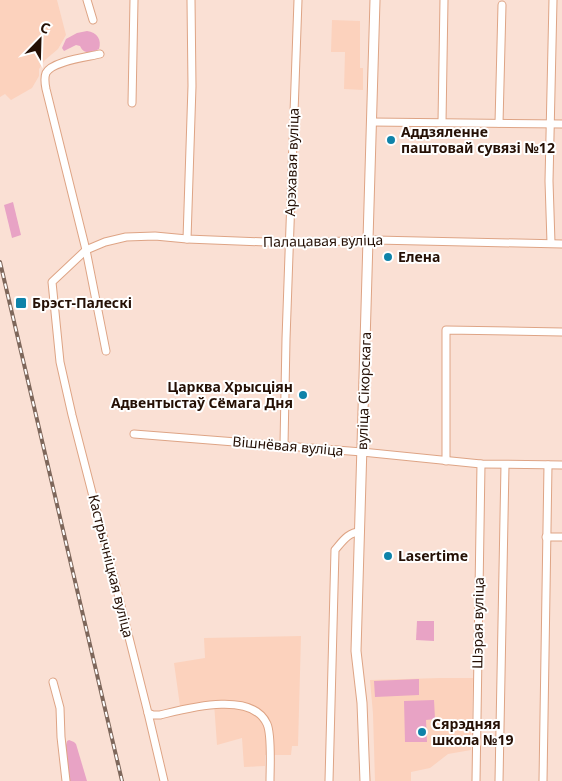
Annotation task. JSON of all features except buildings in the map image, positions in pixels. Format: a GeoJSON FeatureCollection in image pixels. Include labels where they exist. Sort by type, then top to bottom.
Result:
{"type":"FeatureCollection","features":[{"type":"Feature","properties":{"kind":"street"},"geometry":{"type":"LineString","coordinates":[[87,0],[93,20]]}},
{"type":"Feature","properties":{"kind":"street"},"geometry":{"type":"LineString","coordinates":[[132,103],[134,0]]}},
{"type":"Feature","properties":{"kind":"street"},"geometry":{"type":"LineString","coordinates":[[187,239],[192,86],[192,0]]}},
{"type":"Feature","properties":{"kind":"street","name":"Арэхавая вуліца"},"geometry":{"type":"LineString","coordinates":[[284,445],[298,0]]}},
{"type":"Feature","properties":{"kind":"street","name":"вуліца Сікорскага"},"geometry":{"type":"LineString","coordinates":[[364,781],[362,703],[356,651],[362,452],[372,240],[371,122],[375,0]]}},
{"type":"Feature","properties":{"kind":"street"},"geometry":{"type":"LineString","coordinates":[[442,122],[444,0]]}},
{"type":"Feature","properties":{"kind":"street"},"geometry":{"type":"LineString","coordinates":[[551,243],[549,181],[553,0]]}},
{"type":"Feature","properties":{"kind":"street"},"geometry":{"type":"LineString","coordinates":[[499,123],[502,5]]}},
{"type":"Feature","properties":{"kind":"street"},"geometry":{"type":"LineString","coordinates":[[100,54],[63,62],[50,69],[46,73],[45,79],[86,250],[106,351]]}},
{"type":"Feature","properties":{"kind":"street"},"geometry":{"type":"LineString","coordinates":[[371,122],[562,124]]}},
{"type":"Feature","properties":{"kind":"street","name":"Палацавая вуліца"},"geometry":{"type":"LineString","coordinates":[[86,250],[105,242],[126,237],[155,236],[290,243],[372,240],[562,244]]}},
{"type":"Feature","properties":{"kind":"street","name":"Кастрычніцкая вуліца"},"geometry":{"type":"LineString","coordinates":[[86,250],[52,282],[58,350],[148,713]]}},
{"type":"Feature","properties":{"kind":"street"},"geometry":{"type":"LineString","coordinates":[[446,461],[446,330],[562,332]]}},
{"type":"Feature","properties":{"kind":"street","name":"Вішнёвая вуліца"},"geometry":{"type":"LineString","coordinates":[[134,434],[284,445],[481,464],[562,465]]}},
{"type":"Feature","properties":{"kind":"street","name":"Шэрая вуліца"},"geometry":{"type":"LineString","coordinates":[[476,781],[481,464]]}},
{"type":"Feature","properties":{"kind":"street"},"geometry":{"type":"LineString","coordinates":[[500,781],[505,465]]}},
{"type":"Feature","properties":{"kind":"street"},"geometry":{"type":"LineString","coordinates":[[543,781],[548,465]]}},
{"type":"Feature","properties":{"kind":"street"},"geometry":{"type":"LineString","coordinates":[[329,781],[335,550],[349,534],[360,532]]}},
{"type":"Feature","properties":{"kind":"street"},"geometry":{"type":"LineString","coordinates":[[546,537],[562,537]]}},
{"type":"Feature","properties":{"kind":"street"},"geometry":{"type":"LineString","coordinates":[[53,682],[60,708],[66,781]]}},
{"type":"Feature","properties":{"kind":"street"},"geometry":{"type":"LineString","coordinates":[[148,713],[160,715],[216,704],[239,706],[255,712],[265,721],[269,732],[270,781]]}},
{"type":"Feature","properties":{"kind":"street"},"geometry":{"type":"LineString","coordinates":[[148,713],[164,781]]}},
{"type":"Feature","properties":{"kind":"shaded area"},"geometry":{"type":"Polygon","coordinates":[[[0,0],[57,0],[66,35],[58,49],[45,60],[39,69],[39,76],[32,88],[11,100],[5,94],[0,97],[0,0]]]}},
{"type":"Feature","properties":{"kind":"shaded area"},"geometry":{"type":"Polygon","coordinates":[[[332,20],[360,21],[360,68],[363,68],[363,90],[344,89],[345,52],[331,52],[332,20]]]}},
{"type":"Feature","properties":{"kind":"shaded area"},"geometry":{"type":"Polygon","coordinates":[[[87,31],[94,33],[98,37],[99,49],[86,52],[76,45],[64,51],[62,48],[66,39],[77,33],[87,31]]]}},
{"type":"Feature","properties":{"kind":"shaded area"},"geometry":{"type":"Polygon","coordinates":[[[13,202],[21,235],[12,238],[4,205],[13,202]]]}},
{"type":"Feature","properties":{"kind":"shaded area"},"geometry":{"type":"Polygon","coordinates":[[[417,621],[434,621],[434,641],[416,640],[417,621]]]}},
{"type":"Feature","properties":{"kind":"shaded area"},"geometry":{"type":"Polygon","coordinates":[[[301,636],[298,746],[292,746],[291,755],[265,755],[265,766],[244,767],[242,738],[217,745],[214,703],[180,706],[174,663],[205,658],[204,638],[301,636]]]}},
{"type":"Feature","properties":{"kind":"shaded area","name":"Сярэдняя школа №19"},"geometry":{"type":"Polygon","coordinates":[[[473,678],[471,750],[448,754],[430,768],[411,772],[411,781],[375,781],[370,680],[473,678]]]}},
{"type":"Feature","properties":{"kind":"shaded area"},"geometry":{"type":"Polygon","coordinates":[[[419,679],[419,695],[375,697],[374,681],[419,679]]]}},
{"type":"Feature","properties":{"kind":"shaded area"},"geometry":{"type":"Polygon","coordinates":[[[434,700],[435,719],[426,720],[427,742],[405,742],[404,701],[434,700]]]}},
{"type":"Feature","properties":{"kind":"shaded area"},"geometry":{"type":"Polygon","coordinates":[[[69,740],[76,744],[87,781],[70,781],[65,749],[69,740]]]}},
{"type":"Feature","properties":{"kind":"railway"},"geometry":{"type":"LineString","coordinates":[[0,262],[122,781]]}},
{"type":"Feature","properties":{"kind":"place","name":"Аддзяленне паштовай сувязі №12"},"geometry":{"type":"Point","coordinates":[391,140]}},
{"type":"Feature","properties":{"kind":"place","name":"Елена"},"geometry":{"type":"Point","coordinates":[388,257]}},
{"type":"Feature","properties":{"kind":"place","name":"Брэст-Палескі"},"geometry":{"type":"Point","coordinates":[21,303]}},
{"type":"Feature","properties":{"kind":"place","name":"Царква Хрысціян Адвентыстаў Сёмага Дня"},"geometry":{"type":"Point","coordinates":[303,395]}},
{"type":"Feature","properties":{"kind":"place","name":"Lasertime"},"geometry":{"type":"Point","coordinates":[388,556]}},
{"type":"Feature","properties":{"kind":"place","name":"Сярэдняя школа №19"},"geometry":{"type":"Point","coordinates":[422,732]}}]}
